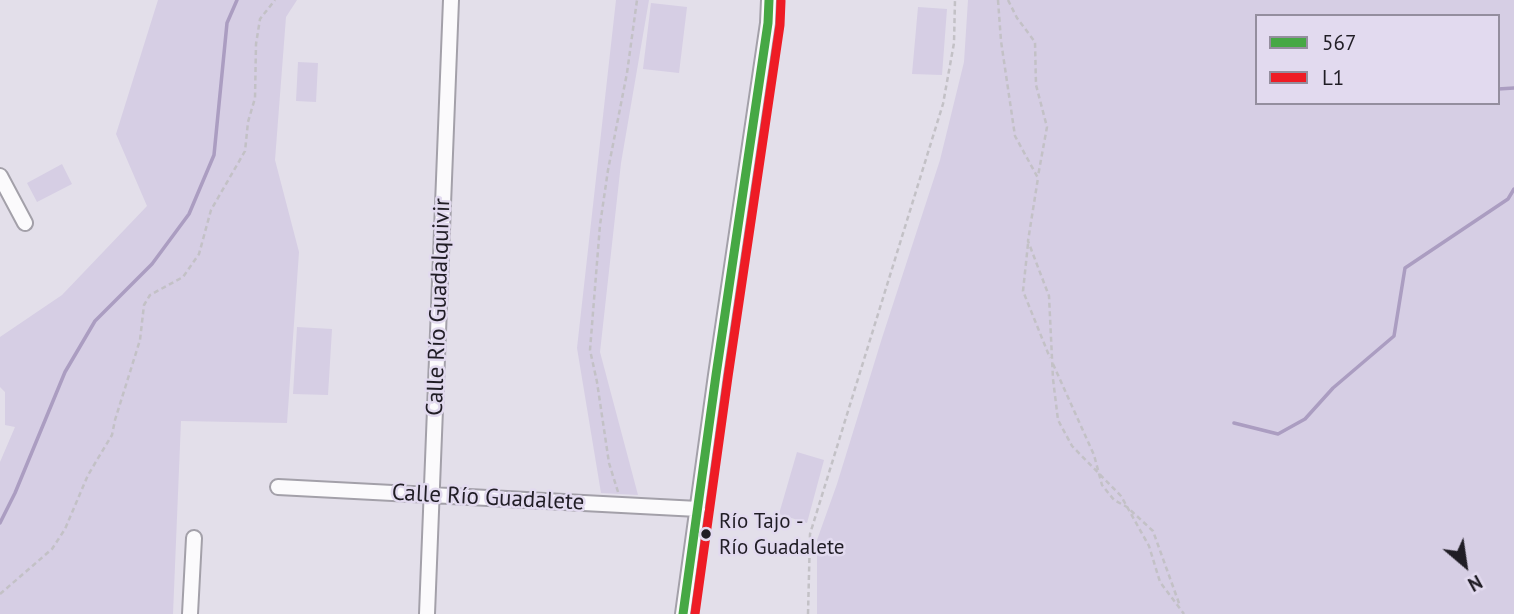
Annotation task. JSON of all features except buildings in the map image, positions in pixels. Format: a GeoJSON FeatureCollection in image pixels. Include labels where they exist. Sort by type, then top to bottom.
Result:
{"type":"FeatureCollection","features":[{"type":"Feature","properties":{"kind":"street","name":"Calle Río Guadalquivir"},"geometry":{"type":"LineString","coordinates":[[427,614],[450,0]]}},
{"type":"Feature","properties":{"kind":"street"},"geometry":{"type":"LineString","coordinates":[[682,614],[768,23],[769,0]]}},
{"type":"Feature","properties":{"kind":"street"},"geometry":{"type":"LineString","coordinates":[[0,176],[25,223]]}},
{"type":"Feature","properties":{"kind":"street","name":"Calle Río Guadalete"},"geometry":{"type":"LineString","coordinates":[[278,487],[698,509]]}},
{"type":"Feature","properties":{"kind":"street"},"geometry":{"type":"LineString","coordinates":[[190,614],[194,538]]}},
{"type":"Feature","properties":{"kind":"path"},"geometry":{"type":"LineString","coordinates":[[0,594],[52,549],[65,529],[88,475],[112,435],[140,340],[144,305],[150,295],[183,277],[200,254],[211,210],[245,151],[248,122],[255,98],[256,44],[260,19],[275,0]]}},
{"type":"Feature","properties":{"kind":"path"},"geometry":{"type":"LineString","coordinates":[[622,505],[608,463],[590,350],[600,225],[637,0]]}},
{"type":"Feature","properties":{"kind":"path"},"geometry":{"type":"LineString","coordinates":[[808,614],[810,534],[943,104],[954,43],[955,0]]}},
{"type":"Feature","properties":{"kind":"path"},"geometry":{"type":"LineString","coordinates":[[998,0],[1001,41],[1015,136],[1038,178]]}},
{"type":"Feature","properties":{"kind":"path"},"geometry":{"type":"LineString","coordinates":[[1008,0],[1035,43],[1036,85],[1047,127],[1028,241],[1023,291],[1094,454],[1102,485],[1114,500],[1127,507],[1153,531],[1183,612]]}},
{"type":"Feature","properties":{"kind":"path"},"geometry":{"type":"LineString","coordinates":[[1028,241],[1049,296],[1058,420],[1072,446],[1121,496],[1149,546],[1160,582],[1183,612]]}},
{"type":"Feature","properties":{"kind":"shaded area"},"geometry":{"type":"Polygon","coordinates":[[[158,0],[297,0],[286,17],[275,160],[299,252],[287,423],[181,421],[173,614],[0,614],[0,462],[15,427],[5,425],[5,392],[0,387],[0,337],[62,295],[147,206],[116,134],[158,0]]]}},
{"type":"Feature","properties":{"kind":"shaded area"},"geometry":{"type":"Polygon","coordinates":[[[616,0],[649,0],[621,163],[600,352],[638,495],[601,493],[577,348],[616,0]]]}},
{"type":"Feature","properties":{"kind":"shaded area"},"geometry":{"type":"Polygon","coordinates":[[[968,0],[1514,0],[1514,614],[817,614],[817,540],[940,160],[964,62],[968,0]]]}},
{"type":"Feature","properties":{"kind":"shaded area"},"geometry":{"type":"Polygon","coordinates":[[[651,3],[687,7],[679,73],[643,69],[651,3]]]}},
{"type":"Feature","properties":{"kind":"shaded area"},"geometry":{"type":"Polygon","coordinates":[[[918,7],[947,9],[942,75],[912,74],[918,7]]]}},
{"type":"Feature","properties":{"kind":"shaded area"},"geometry":{"type":"Polygon","coordinates":[[[298,62],[318,63],[316,102],[296,101],[298,62]]]}},
{"type":"Feature","properties":{"kind":"shaded area"},"geometry":{"type":"Polygon","coordinates":[[[62,164],[72,184],[37,202],[27,183],[62,164]]]}},
{"type":"Feature","properties":{"kind":"shaded area"},"geometry":{"type":"Polygon","coordinates":[[[297,327],[332,329],[328,395],[293,394],[297,327]]]}},
{"type":"Feature","properties":{"kind":"shaded area"},"geometry":{"type":"Polygon","coordinates":[[[797,452],[824,460],[807,523],[779,514],[797,452]]]}},
{"type":"Feature","properties":{"kind":"waterway"},"geometry":{"type":"LineString","coordinates":[[0,523],[65,372],[95,321],[152,264],[189,214],[214,155],[227,23],[237,0]]}},
{"type":"Feature","properties":{"kind":"waterway"},"geometry":{"type":"LineString","coordinates":[[1500,89],[1514,88]]}},
{"type":"Feature","properties":{"kind":"waterway"},"geometry":{"type":"LineString","coordinates":[[1234,423],[1278,434],[1305,419],[1333,388],[1394,336],[1405,268],[1508,199],[1514,189]]}},
{"type":"Feature","properties":{"kind":"transit line","name":"567"},"geometry":{"type":"LineString","coordinates":[[683,614],[768,23],[769,0]]}},
{"type":"Feature","properties":{"kind":"transit line","name":"L1"},"geometry":{"type":"LineString","coordinates":[[695,614],[780,25],[781,1]]}},
{"type":"Feature","properties":{"kind":"place","name":"Río Tajo - Río Guadalete"},"geometry":{"type":"Point","coordinates":[706,534]}}]}
